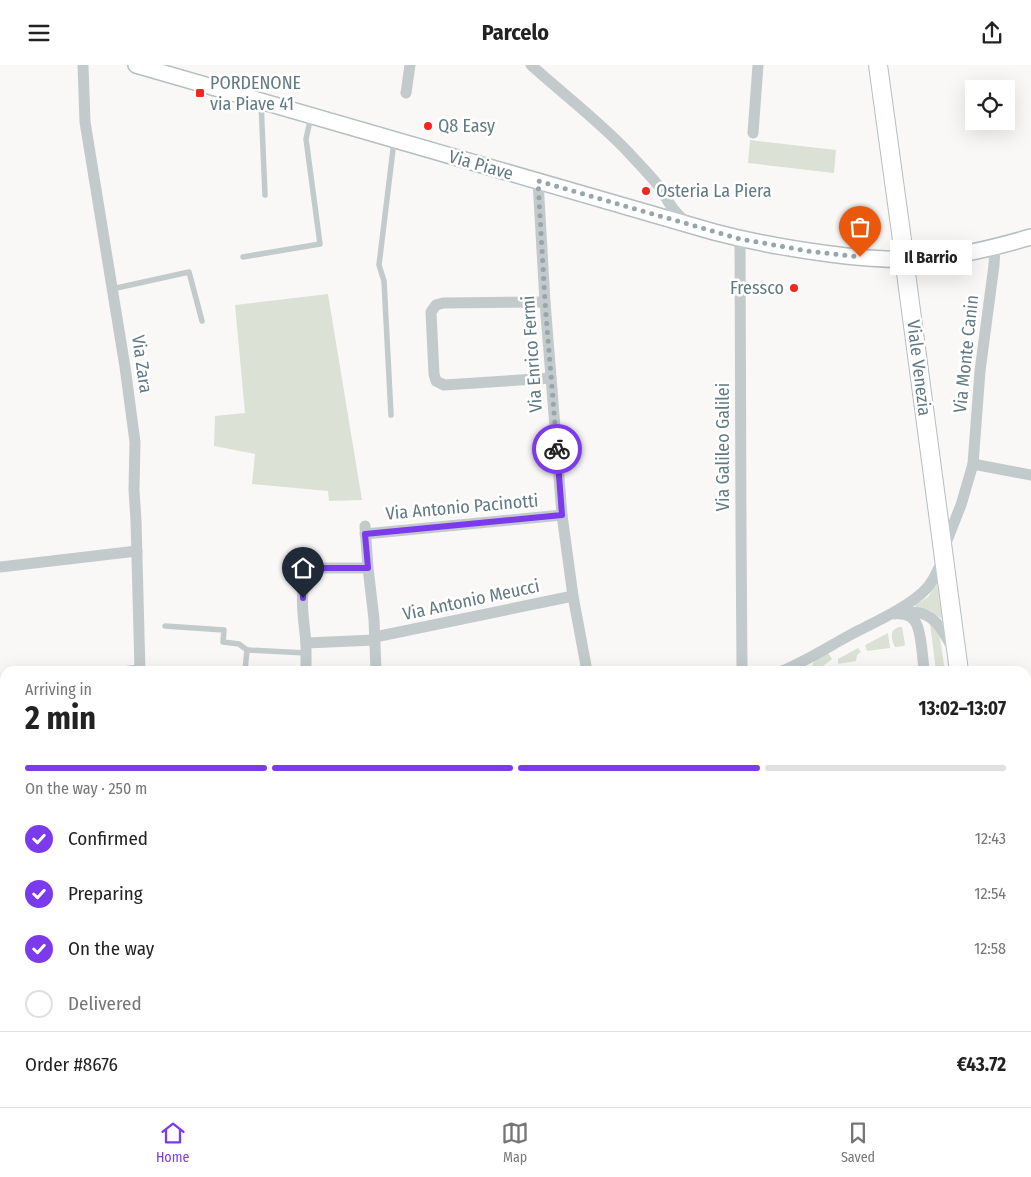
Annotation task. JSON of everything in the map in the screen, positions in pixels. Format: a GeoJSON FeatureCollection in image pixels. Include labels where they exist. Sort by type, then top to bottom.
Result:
{"type":"FeatureCollection","features":[{"type":"Feature","properties":{"kind":"main road","name":"Viale Venezia"},"geometry":{"type":"LineString","coordinates":[[878,65],[958,664]]}},
{"type":"Feature","properties":{"kind":"street","name":"Via Zara"},"geometry":{"type":"LineString","coordinates":[[83,65],[85,122],[135,442],[134,490],[140,666]]}},
{"type":"Feature","properties":{"kind":"street","name":"Via Piave"},"geometry":{"type":"LineString","coordinates":[[136,65],[740,239],[851,257],[918,259],[950,256],[995,247],[1031,237]]}},
{"type":"Feature","properties":{"kind":"street"},"geometry":{"type":"LineString","coordinates":[[406,93],[410,65]]}},
{"type":"Feature","properties":{"kind":"street"},"geometry":{"type":"LineString","coordinates":[[531,65],[605,129],[657,185],[679,217],[691,225]]}},
{"type":"Feature","properties":{"kind":"street"},"geometry":{"type":"LineString","coordinates":[[753,133],[758,65]]}},
{"type":"Feature","properties":{"kind":"street","name":"Via Enrico Fermi"},"geometry":{"type":"LineString","coordinates":[[538,181],[545,302],[562,515],[573,596],[586,666]]}},
{"type":"Feature","properties":{"kind":"street","name":"Via Galileo Galilei"},"geometry":{"type":"LineString","coordinates":[[740,239],[742,666]]}},
{"type":"Feature","properties":{"kind":"street","name":"Via Monte Canin"},"geometry":{"type":"LineString","coordinates":[[884,617],[916,598],[934,578],[961,505],[973,464],[980,371],[995,247]]}},
{"type":"Feature","properties":{"kind":"street"},"geometry":{"type":"LineString","coordinates":[[545,302],[443,303],[436,305],[431,312],[434,375],[436,381],[444,385],[551,378]]}},
{"type":"Feature","properties":{"kind":"street"},"geometry":{"type":"LineString","coordinates":[[973,464],[1031,475]]}},
{"type":"Feature","properties":{"kind":"street","name":"Via Antonio Pacinotti"},"geometry":{"type":"LineString","coordinates":[[368,568],[365,530],[562,515]]}},
{"type":"Feature","properties":{"kind":"street"},"geometry":{"type":"LineString","coordinates":[[0,567],[137,551]]}},
{"type":"Feature","properties":{"kind":"street"},"geometry":{"type":"LineString","coordinates":[[306,666],[302,613],[303,582],[308,570],[314,568],[368,568],[374,619],[376,666]]}},
{"type":"Feature","properties":{"kind":"street","name":"Via Antonio Meucci"},"geometry":{"type":"LineString","coordinates":[[306,648],[375,639],[573,596]]}},
{"type":"Feature","properties":{"kind":"street"},"geometry":{"type":"LineString","coordinates":[[807,665],[884,617],[905,611],[916,611],[930,616],[944,632],[958,664]]}},
{"type":"Feature","properties":{"kind":"street"},"geometry":{"type":"LineString","coordinates":[[896,613],[908,615],[916,622],[923,666]]}},
{"type":"Feature","properties":{"kind":"street","name":"Via Galileo Galilei"},"geometry":{"type":"LineString","coordinates":[[743,655],[748,666]]}},
{"type":"Feature","properties":{"kind":"lane"},"geometry":{"type":"LineString","coordinates":[[261,101],[265,195]]}},
{"type":"Feature","properties":{"kind":"lane"},"geometry":{"type":"LineString","coordinates":[[243,257],[320,244],[306,139],[311,116]]}},
{"type":"Feature","properties":{"kind":"lane"},"geometry":{"type":"LineString","coordinates":[[391,415],[384,281],[379,265],[394,140]]}},
{"type":"Feature","properties":{"kind":"lane"},"geometry":{"type":"LineString","coordinates":[[112,289],[190,272],[202,321]]}},
{"type":"Feature","properties":{"kind":"lane"},"geometry":{"type":"LineString","coordinates":[[165,626],[224,630],[223,642],[239,644],[248,650],[306,648]]}},
{"type":"Feature","properties":{"kind":"lane"},"geometry":{"type":"LineString","coordinates":[[246,666],[248,650]]}},
{"type":"Feature","properties":{"kind":"shaded area"},"geometry":{"type":"Polygon","coordinates":[[[750,140],[836,150],[834,173],[748,163],[750,140]]]}},
{"type":"Feature","properties":{"kind":"shaded area"},"geometry":{"type":"Polygon","coordinates":[[[328,294],[362,500],[329,501],[328,491],[252,484],[255,454],[214,446],[215,416],[245,413],[235,305],[328,294]]]}},
{"type":"Feature","properties":{"kind":"shaded area"},"geometry":{"type":"Polygon","coordinates":[[[937,583],[942,619],[929,610],[916,607],[915,605],[928,597],[937,583]]]}},
{"type":"Feature","properties":{"kind":"shaded area"},"geometry":{"type":"Polygon","coordinates":[[[930,624],[940,638],[944,666],[935,666],[930,624]]]}},
{"type":"Feature","properties":{"kind":"shaded area"},"geometry":{"type":"Polygon","coordinates":[[[899,627],[902,627],[905,644],[904,646],[895,647],[892,633],[899,627]]]}},
{"type":"Feature","properties":{"kind":"shaded area"},"geometry":{"type":"Polygon","coordinates":[[[888,633],[890,648],[867,651],[865,645],[888,633]]]}},
{"type":"Feature","properties":{"kind":"shaded area"},"geometry":{"type":"Polygon","coordinates":[[[858,648],[861,652],[857,655],[856,661],[838,664],[838,659],[858,648]]]}},
{"type":"Feature","properties":{"kind":"shaded area"},"geometry":{"type":"Polygon","coordinates":[[[828,653],[832,659],[823,666],[812,666],[819,658],[828,653]]]}},
{"type":"Feature","properties":{"kind":"way so far"},"geometry":{"type":"LineString","coordinates":[[557,449],[545,302],[538,181],[740,239],[808,251],[860,257]]}},
{"type":"Feature","properties":{"kind":"place","name":"PORDENONE via Piave 41"},"geometry":{"type":"Point","coordinates":[200,93]}},
{"type":"Feature","properties":{"kind":"place","name":"Q8 Easy"},"geometry":{"type":"Point","coordinates":[428,126]}},
{"type":"Feature","properties":{"kind":"place","name":"Osteria La Piera"},"geometry":{"type":"Point","coordinates":[646,191]}},
{"type":"Feature","properties":{"kind":"place","name":"Il Barrio"},"geometry":{"type":"Point","coordinates":[860,257]}},
{"type":"Feature","properties":{"kind":"place","name":"Fressco"},"geometry":{"type":"Point","coordinates":[794,288]}},
{"type":"Feature","properties":{"kind":"route"},"geometry":{"type":"LineString","coordinates":[[303,598],[303,582],[308,570],[314,568],[368,568],[365,534],[562,515],[557,449]]}}]}
